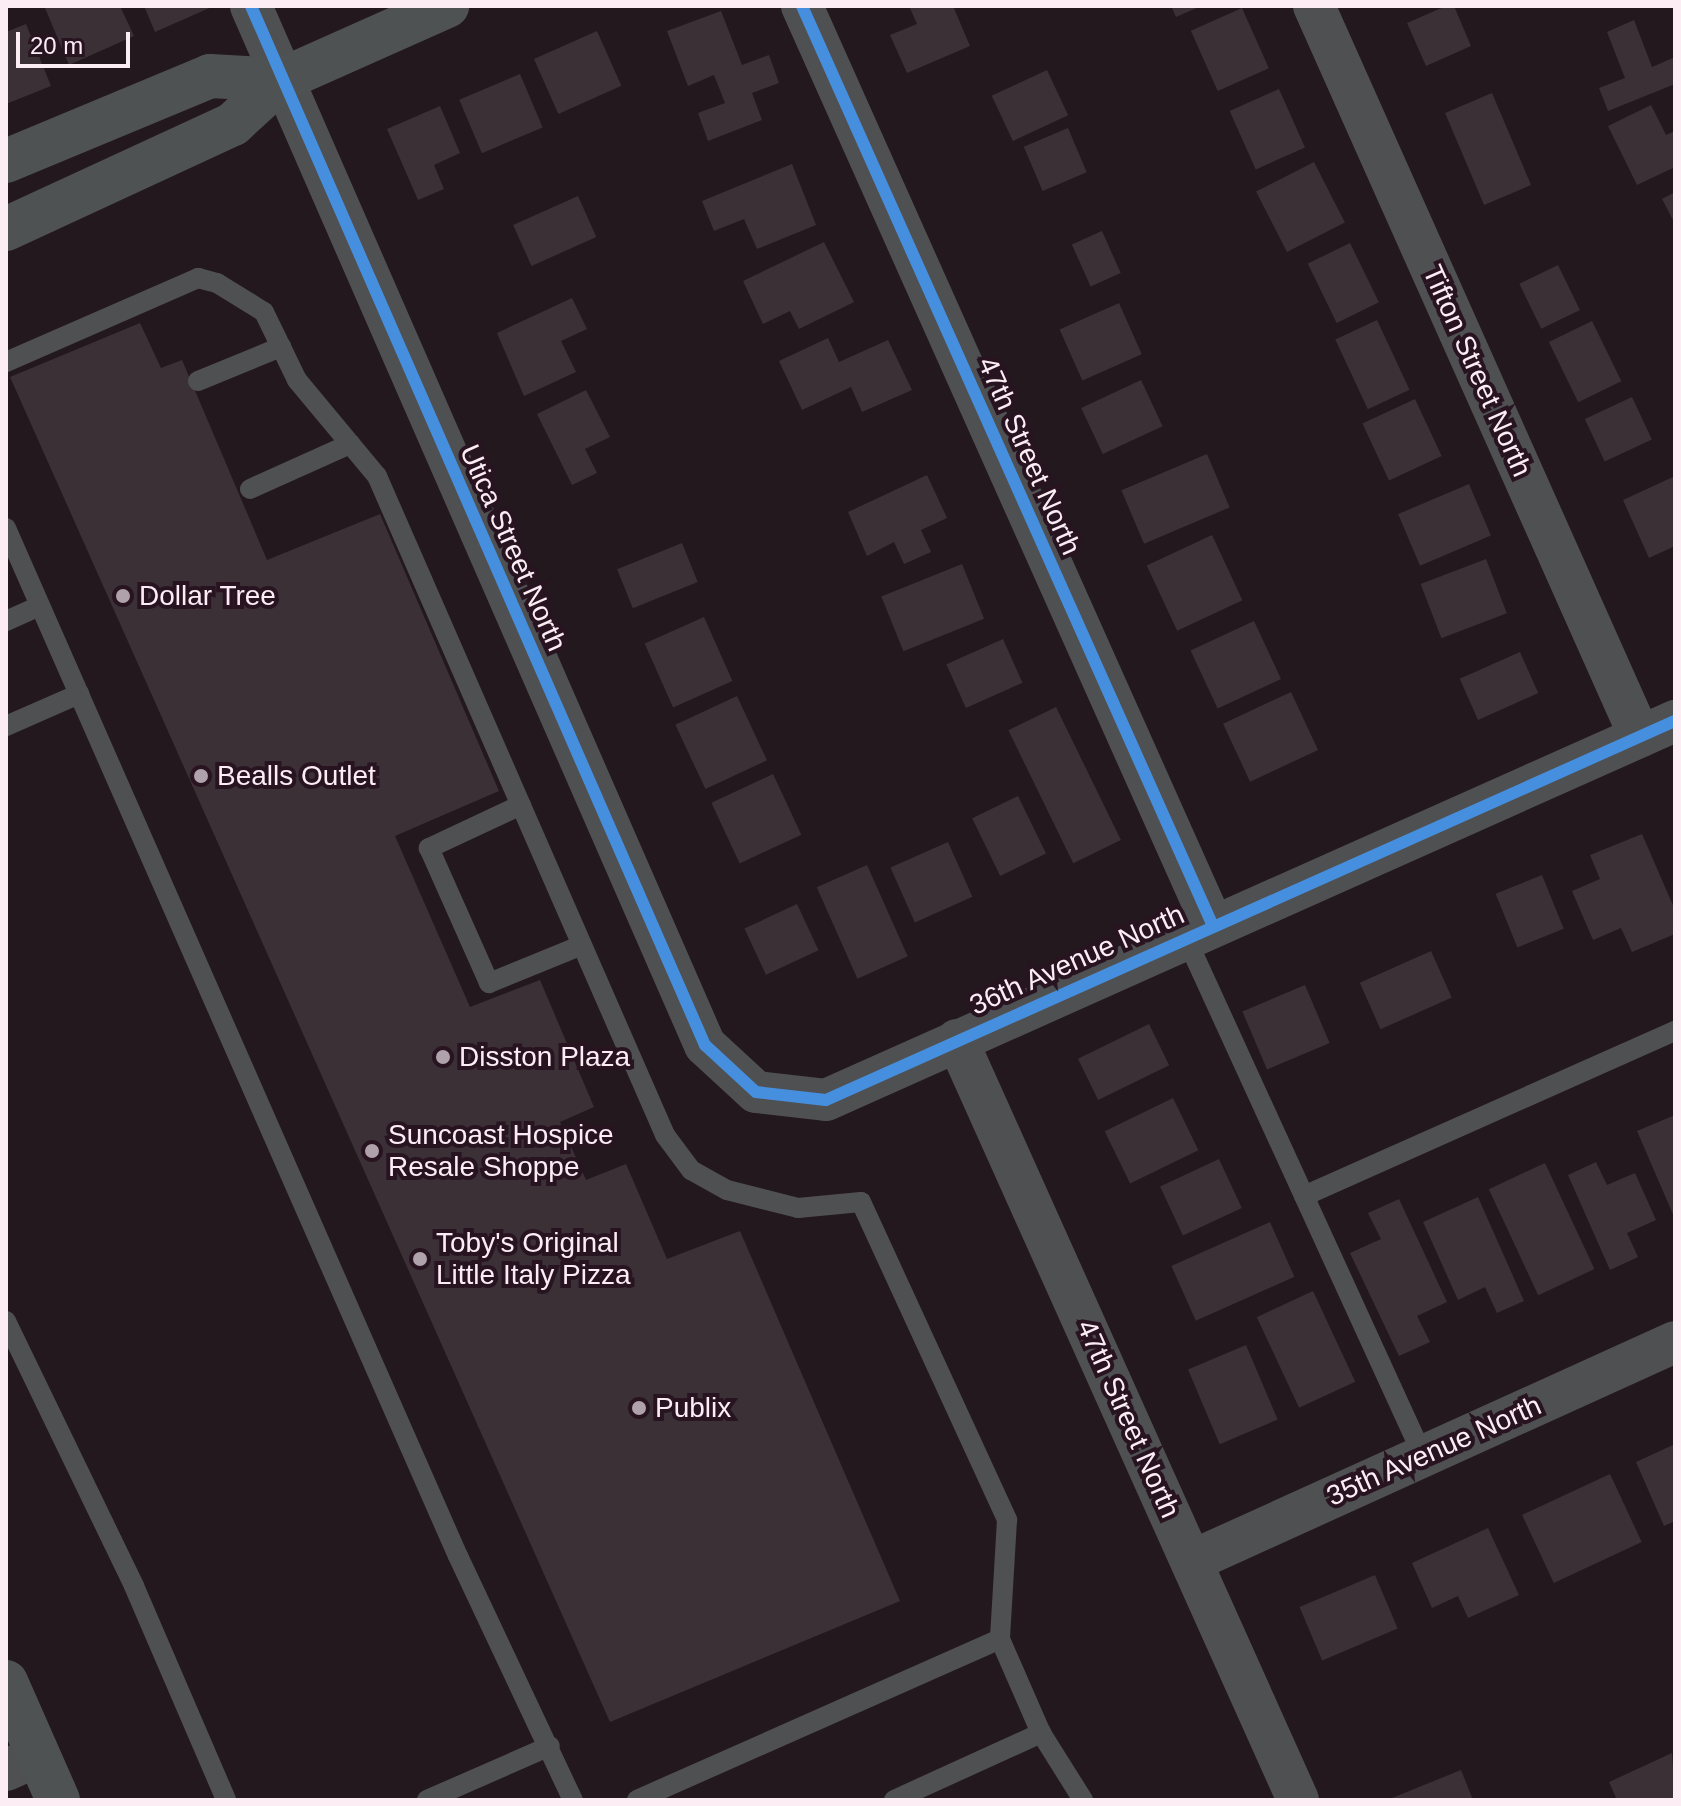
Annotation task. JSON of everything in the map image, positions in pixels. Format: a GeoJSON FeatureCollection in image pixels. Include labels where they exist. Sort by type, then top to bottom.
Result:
{"type":"FeatureCollection","features":[{"type":"Feature","properties":{"kind":"main road"},"geometry":{"type":"LineString","coordinates":[[6,229],[233,124],[281,80],[447,6]]}},
{"type":"Feature","properties":{"kind":"main road"},"geometry":{"type":"LineString","coordinates":[[6,161],[210,76],[281,80]]}},
{"type":"Feature","properties":{"kind":"main road"},"geometry":{"type":"LineString","coordinates":[[6,1682],[22,1763],[58,1800]]}},
{"type":"Feature","properties":{"kind":"street","name":"Utica Street North"},"geometry":{"type":"LineString","coordinates":[[251,6],[705,1045],[756,1092]]}},
{"type":"Feature","properties":{"kind":"street","name":"47th Street North"},"geometry":{"type":"LineString","coordinates":[[802,6],[1200,932]]}},
{"type":"Feature","properties":{"kind":"street","name":"Tifton Street North"},"geometry":{"type":"LineString","coordinates":[[1314,6],[1657,729]]}},
{"type":"Feature","properties":{"kind":"street","name":"36th Avenue North"},"geometry":{"type":"LineString","coordinates":[[756,1092],[826,1100],[1657,729]]}},
{"type":"Feature","properties":{"kind":"street","name":"47th Street North"},"geometry":{"type":"LineString","coordinates":[[957,1040],[1298,1800]]}},
{"type":"Feature","properties":{"kind":"street","name":"35th Avenue North"},"geometry":{"type":"LineString","coordinates":[[1192,1561],[1675,1342]]}},
{"type":"Feature","properties":{"kind":"lane"},"geometry":{"type":"LineString","coordinates":[[6,362],[198,278],[217,283],[264,312],[297,380],[377,476],[665,1135],[691,1170],[727,1190],[798,1208],[861,1202],[1007,1520],[1000,1639],[1041,1733],[1083,1800]]}},
{"type":"Feature","properties":{"kind":"lane"},"geometry":{"type":"LineString","coordinates":[[198,381],[281,347]]}},
{"type":"Feature","properties":{"kind":"lane"},"geometry":{"type":"LineString","coordinates":[[250,489],[350,444]]}},
{"type":"Feature","properties":{"kind":"lane"},"geometry":{"type":"LineString","coordinates":[[6,528],[464,1569],[573,1800]]}},
{"type":"Feature","properties":{"kind":"lane"},"geometry":{"type":"LineString","coordinates":[[6,621],[40,606]]}},
{"type":"Feature","properties":{"kind":"lane"},"geometry":{"type":"LineString","coordinates":[[6,726],[79,694]]}},
{"type":"Feature","properties":{"kind":"lane"},"geometry":{"type":"LineString","coordinates":[[521,805],[429,848],[489,983],[582,945]]}},
{"type":"Feature","properties":{"kind":"lane"},"geometry":{"type":"LineString","coordinates":[[1200,932],[1304,1196],[1423,1456]]}},
{"type":"Feature","properties":{"kind":"lane"},"geometry":{"type":"LineString","coordinates":[[1304,1196],[1675,1031]]}},
{"type":"Feature","properties":{"kind":"lane"},"geometry":{"type":"LineString","coordinates":[[6,1321],[134,1586],[226,1800]]}},
{"type":"Feature","properties":{"kind":"lane"},"geometry":{"type":"LineString","coordinates":[[637,1800],[1000,1639]]}},
{"type":"Feature","properties":{"kind":"lane"},"geometry":{"type":"LineString","coordinates":[[894,1800],[1041,1733]]}},
{"type":"Feature","properties":{"kind":"lane"},"geometry":{"type":"LineString","coordinates":[[427,1800],[550,1746]]}},
{"type":"Feature","properties":{"kind":"building"},"geometry":{"type":"Polygon","coordinates":[[[120,6],[134,36],[69,65],[45,8],[120,6]]]}},
{"type":"Feature","properties":{"kind":"building"},"geometry":{"type":"Polygon","coordinates":[[[144,6],[214,6],[155,32],[144,6]]]}},
{"type":"Feature","properties":{"kind":"building"},"geometry":{"type":"Polygon","coordinates":[[[909,6],[953,6],[970,46],[907,73],[890,35],[917,24],[909,6]]]}},
{"type":"Feature","properties":{"kind":"building"},"geometry":{"type":"Polygon","coordinates":[[[1171,6],[1201,6],[1176,17],[1171,6]]]}},
{"type":"Feature","properties":{"kind":"building"},"geometry":{"type":"Polygon","coordinates":[[[1446,6],[1454,6],[1471,46],[1426,66],[1407,23],[1446,6]]]}},
{"type":"Feature","properties":{"kind":"building"},"geometry":{"type":"Polygon","coordinates":[[[1242,8],[1269,68],[1218,91],[1191,31],[1242,8]]]}},
{"type":"Feature","properties":{"kind":"building"},"geometry":{"type":"Polygon","coordinates":[[[721,11],[742,65],[769,55],[779,83],[752,93],[762,120],[708,141],[698,113],[725,103],[714,75],[688,86],[667,31],[721,11]]]}},
{"type":"Feature","properties":{"kind":"building"},"geometry":{"type":"Polygon","coordinates":[[[1634,20],[1652,67],[1675,57],[1675,84],[1608,111],[1599,88],[1625,78],[1607,32],[1634,20]]]}},
{"type":"Feature","properties":{"kind":"building"},"geometry":{"type":"Polygon","coordinates":[[[26,24],[51,86],[6,104],[6,32],[26,24]]]}},
{"type":"Feature","properties":{"kind":"building"},"geometry":{"type":"Polygon","coordinates":[[[597,31],[621,86],[558,114],[534,59],[597,31]]]}},
{"type":"Feature","properties":{"kind":"building"},"geometry":{"type":"Polygon","coordinates":[[[1047,70],[1068,115],[1013,141],[992,96],[1047,70]]]}},
{"type":"Feature","properties":{"kind":"building"},"geometry":{"type":"Polygon","coordinates":[[[520,74],[543,127],[482,153],[459,100],[520,74]]]}},
{"type":"Feature","properties":{"kind":"building"},"geometry":{"type":"Polygon","coordinates":[[[1279,89],[1305,147],[1256,169],[1230,111],[1279,89]]]}},
{"type":"Feature","properties":{"kind":"building"},"geometry":{"type":"Polygon","coordinates":[[[1492,93],[1531,185],[1484,205],[1445,113],[1492,93]]]}},
{"type":"Feature","properties":{"kind":"building"},"geometry":{"type":"Polygon","coordinates":[[[1651,105],[1666,135],[1675,131],[1675,167],[1637,185],[1608,126],[1651,105]]]}},
{"type":"Feature","properties":{"kind":"building"},"geometry":{"type":"Polygon","coordinates":[[[440,106],[460,153],[434,165],[444,189],[418,200],[387,129],[440,106]]]}},
{"type":"Feature","properties":{"kind":"building"},"geometry":{"type":"Polygon","coordinates":[[[1068,128],[1087,172],[1043,191],[1024,147],[1068,128]]]}},
{"type":"Feature","properties":{"kind":"building"},"geometry":{"type":"Polygon","coordinates":[[[1314,162],[1345,223],[1287,252],[1256,192],[1314,162]]]}},
{"type":"Feature","properties":{"kind":"building"},"geometry":{"type":"Polygon","coordinates":[[[792,164],[816,225],[757,249],[744,219],[714,231],[702,201],[792,164]]]}},
{"type":"Feature","properties":{"kind":"building"},"geometry":{"type":"Polygon","coordinates":[[[1675,192],[1675,224],[1662,199],[1675,192]]]}},
{"type":"Feature","properties":{"kind":"building"},"geometry":{"type":"Polygon","coordinates":[[[578,196],[596,237],[531,266],[513,225],[578,196]]]}},
{"type":"Feature","properties":{"kind":"building"},"geometry":{"type":"Polygon","coordinates":[[[1102,231],[1121,273],[1091,286],[1072,244],[1102,231]]]}},
{"type":"Feature","properties":{"kind":"building"},"geometry":{"type":"Polygon","coordinates":[[[824,242],[854,302],[799,329],[790,311],[763,324],[743,281],[824,242]]]}},
{"type":"Feature","properties":{"kind":"building"},"geometry":{"type":"Polygon","coordinates":[[[1350,243],[1379,302],[1337,323],[1308,264],[1350,243]]]}},
{"type":"Feature","properties":{"kind":"building"},"geometry":{"type":"Polygon","coordinates":[[[1558,265],[1580,310],[1541,329],[1519,284],[1558,265]]]}},
{"type":"Feature","properties":{"kind":"building"},"geometry":{"type":"Polygon","coordinates":[[[572,298],[587,329],[561,341],[576,372],[524,396],[497,333],[572,298]]]}},
{"type":"Feature","properties":{"kind":"building"},"geometry":{"type":"Polygon","coordinates":[[[1119,303],[1142,354],[1082,381],[1060,329],[1119,303]]]}},
{"type":"Feature","properties":{"kind":"building"},"geometry":{"type":"Polygon","coordinates":[[[1377,320],[1410,390],[1368,409],[1335,339],[1377,320]]]}},
{"type":"Feature","properties":{"kind":"building"},"geometry":{"type":"Polygon","coordinates":[[[1592,321],[1621,381],[1578,402],[1549,342],[1592,321]]]}},
{"type":"Feature","properties":{"kind":"building","name":"Disston Plaza"},"geometry":{"type":"Polygon","coordinates":[[[140,323],[161,368],[182,360],[267,560],[380,514],[499,791],[395,836],[470,1007],[540,980],[594,1107],[560,1122],[586,1180],[626,1164],[667,1259],[740,1231],[900,1601],[610,1722],[10,377],[140,323]]]}},
{"type":"Feature","properties":{"kind":"building"},"geometry":{"type":"Polygon","coordinates":[[[828,338],[839,362],[888,340],[912,390],[862,412],[851,387],[802,410],[779,361],[828,338]]]}},
{"type":"Feature","properties":{"kind":"building"},"geometry":{"type":"Polygon","coordinates":[[[1141,380],[1163,426],[1103,454],[1081,408],[1141,380]]]}},
{"type":"Feature","properties":{"kind":"building"},"geometry":{"type":"Polygon","coordinates":[[[586,390],[610,437],[585,449],[597,473],[572,485],[537,414],[586,390]]]}},
{"type":"Feature","properties":{"kind":"building"},"geometry":{"type":"Polygon","coordinates":[[[1632,397],[1652,440],[1605,462],[1585,419],[1632,397]]]}},
{"type":"Feature","properties":{"kind":"building"},"geometry":{"type":"Polygon","coordinates":[[[1415,399],[1442,456],[1389,481],[1362,424],[1415,399]]]}},
{"type":"Feature","properties":{"kind":"building"},"geometry":{"type":"Polygon","coordinates":[[[1207,454],[1230,507],[1144,544],[1121,490],[1207,454]]]}},
{"type":"Feature","properties":{"kind":"building"},"geometry":{"type":"Polygon","coordinates":[[[927,475],[947,518],[921,530],[931,552],[904,564],[894,542],[867,556],[848,512],[927,475]]]}},
{"type":"Feature","properties":{"kind":"building"},"geometry":{"type":"Polygon","coordinates":[[[1675,476],[1675,546],[1649,558],[1623,500],[1675,476]]]}},
{"type":"Feature","properties":{"kind":"building"},"geometry":{"type":"Polygon","coordinates":[[[1469,484],[1491,536],[1420,566],[1398,514],[1469,484]]]}},
{"type":"Feature","properties":{"kind":"building"},"geometry":{"type":"Polygon","coordinates":[[[1212,535],[1242,600],[1177,631],[1147,565],[1212,535]]]}},
{"type":"Feature","properties":{"kind":"building"},"geometry":{"type":"Polygon","coordinates":[[[682,543],[698,582],[633,608],[617,569],[682,543]]]}},
{"type":"Feature","properties":{"kind":"building"},"geometry":{"type":"Polygon","coordinates":[[[1486,559],[1507,613],[1441,638],[1421,584],[1486,559]]]}},
{"type":"Feature","properties":{"kind":"building"},"geometry":{"type":"Polygon","coordinates":[[[962,564],[984,619],[903,651],[881,597],[962,564]]]}},
{"type":"Feature","properties":{"kind":"building"},"geometry":{"type":"Polygon","coordinates":[[[704,617],[732,681],[673,707],[645,643],[704,617]]]}},
{"type":"Feature","properties":{"kind":"building"},"geometry":{"type":"Polygon","coordinates":[[[1254,621],[1281,679],[1218,709],[1191,651],[1254,621]]]}},
{"type":"Feature","properties":{"kind":"building"},"geometry":{"type":"Polygon","coordinates":[[[1003,639],[1023,683],[966,708],[946,664],[1003,639]]]}},
{"type":"Feature","properties":{"kind":"building"},"geometry":{"type":"Polygon","coordinates":[[[1520,652],[1538,693],[1478,720],[1460,679],[1520,652]]]}},
{"type":"Feature","properties":{"kind":"building"},"geometry":{"type":"Polygon","coordinates":[[[1291,692],[1318,750],[1250,782],[1223,724],[1291,692]]]}},
{"type":"Feature","properties":{"kind":"building"},"geometry":{"type":"Polygon","coordinates":[[[737,696],[767,760],[705,789],[675,725],[737,696]]]}},
{"type":"Feature","properties":{"kind":"building"},"geometry":{"type":"Polygon","coordinates":[[[1056,707],[1121,840],[1073,863],[1008,730],[1056,707]]]}},
{"type":"Feature","properties":{"kind":"building"},"geometry":{"type":"Polygon","coordinates":[[[773,774],[801,835],[740,863],[711,803],[773,774]]]}},
{"type":"Feature","properties":{"kind":"building"},"geometry":{"type":"Polygon","coordinates":[[[1018,796],[1046,854],[1000,876],[972,818],[1018,796]]]}},
{"type":"Feature","properties":{"kind":"building"},"geometry":{"type":"Polygon","coordinates":[[[1642,834],[1675,910],[1675,934],[1632,952],[1621,928],[1593,940],[1572,891],[1600,879],[1590,855],[1642,834]]]}},
{"type":"Feature","properties":{"kind":"building"},"geometry":{"type":"Polygon","coordinates":[[[948,842],[972,897],[915,922],[890,868],[948,842]]]}},
{"type":"Feature","properties":{"kind":"building"},"geometry":{"type":"Polygon","coordinates":[[[867,865],[908,956],[857,979],[817,887],[867,865]]]}},
{"type":"Feature","properties":{"kind":"building"},"geometry":{"type":"Polygon","coordinates":[[[1542,875],[1564,929],[1517,948],[1496,894],[1542,875]]]}},
{"type":"Feature","properties":{"kind":"building"},"geometry":{"type":"Polygon","coordinates":[[[797,904],[819,950],[766,975],[744,929],[797,904]]]}},
{"type":"Feature","properties":{"kind":"building"},"geometry":{"type":"Polygon","coordinates":[[[1431,951],[1452,998],[1380,1029],[1360,983],[1431,951]]]}},
{"type":"Feature","properties":{"kind":"building"},"geometry":{"type":"Polygon","coordinates":[[[1305,985],[1330,1043],[1267,1070],[1242,1012],[1305,985]]]}},
{"type":"Feature","properties":{"kind":"building"},"geometry":{"type":"Polygon","coordinates":[[[1149,1024],[1169,1065],[1098,1100],[1078,1059],[1149,1024]]]}},
{"type":"Feature","properties":{"kind":"building"},"geometry":{"type":"Polygon","coordinates":[[[1173,1098],[1198,1150],[1130,1183],[1105,1131],[1173,1098]]]}},
{"type":"Feature","properties":{"kind":"building"},"geometry":{"type":"Polygon","coordinates":[[[1675,1115],[1675,1219],[1637,1131],[1675,1115]]]}},
{"type":"Feature","properties":{"kind":"building"},"geometry":{"type":"Polygon","coordinates":[[[1219,1159],[1242,1208],[1183,1235],[1160,1186],[1219,1159]]]}},
{"type":"Feature","properties":{"kind":"building"},"geometry":{"type":"Polygon","coordinates":[[[1596,1162],[1607,1185],[1635,1173],[1656,1220],[1627,1233],[1638,1257],[1610,1270],[1568,1175],[1596,1162]]]}},
{"type":"Feature","properties":{"kind":"building"},"geometry":{"type":"Polygon","coordinates":[[[1545,1163],[1594,1269],[1538,1295],[1489,1189],[1545,1163]]]}},
{"type":"Feature","properties":{"kind":"building"},"geometry":{"type":"Polygon","coordinates":[[[1478,1197],[1524,1301],[1497,1313],[1485,1287],[1458,1300],[1423,1222],[1478,1197]]]}},
{"type":"Feature","properties":{"kind":"building"},"geometry":{"type":"Polygon","coordinates":[[[1399,1199],[1447,1302],[1417,1316],[1430,1342],[1399,1356],[1350,1253],[1381,1239],[1368,1213],[1399,1199]]]}},
{"type":"Feature","properties":{"kind":"building"},"geometry":{"type":"Polygon","coordinates":[[[1270,1222],[1294,1277],[1196,1321],[1171,1266],[1270,1222]]]}},
{"type":"Feature","properties":{"kind":"building"},"geometry":{"type":"Polygon","coordinates":[[[1313,1291],[1355,1382],[1299,1408],[1257,1317],[1313,1291]]]}},
{"type":"Feature","properties":{"kind":"building"},"geometry":{"type":"Polygon","coordinates":[[[1246,1345],[1278,1420],[1220,1444],[1188,1370],[1246,1345]]]}},
{"type":"Feature","properties":{"kind":"building"},"geometry":{"type":"Polygon","coordinates":[[[1675,1444],[1675,1521],[1664,1526],[1636,1462],[1675,1444]]]}},
{"type":"Feature","properties":{"kind":"building"},"geometry":{"type":"Polygon","coordinates":[[[1610,1474],[1642,1542],[1554,1583],[1522,1515],[1610,1474]]]}},
{"type":"Feature","properties":{"kind":"building"},"geometry":{"type":"Polygon","coordinates":[[[1488,1528],[1519,1595],[1468,1618],[1458,1596],[1432,1608],[1412,1563],[1488,1528]]]}},
{"type":"Feature","properties":{"kind":"building"},"geometry":{"type":"Polygon","coordinates":[[[1375,1575],[1398,1628],[1322,1660],[1300,1607],[1375,1575]]]}},
{"type":"Feature","properties":{"kind":"building"},"geometry":{"type":"Polygon","coordinates":[[[1672,1753],[1675,1800],[1617,1800],[1609,1782],[1672,1753]]]}},
{"type":"Feature","properties":{"kind":"building"},"geometry":{"type":"Polygon","coordinates":[[[1461,1770],[1473,1800],[1387,1800],[1461,1770]]]}},
{"type":"Feature","properties":{"kind":"cycle path"},"geometry":{"type":"LineString","coordinates":[[251,6],[705,1045],[756,1092],[826,1100],[1675,721]]}},
{"type":"Feature","properties":{"kind":"cycle path"},"geometry":{"type":"LineString","coordinates":[[802,6],[1213,926]]}},
{"type":"Feature","properties":{"kind":"place","name":"Dollar Tree"},"geometry":{"type":"Point","coordinates":[123,596]}},
{"type":"Feature","properties":{"kind":"place","name":"Bealls Outlet"},"geometry":{"type":"Point","coordinates":[201,776]}},
{"type":"Feature","properties":{"kind":"place","name":"Disston Plaza"},"geometry":{"type":"Point","coordinates":[443,1057]}},
{"type":"Feature","properties":{"kind":"place","name":"Suncoast Hospice Resale Shoppe"},"geometry":{"type":"Point","coordinates":[372,1151]}},
{"type":"Feature","properties":{"kind":"place","name":"Toby's Original Little Italy Pizza"},"geometry":{"type":"Point","coordinates":[420,1259]}},
{"type":"Feature","properties":{"kind":"place","name":"Publix"},"geometry":{"type":"Point","coordinates":[639,1408]}}]}
